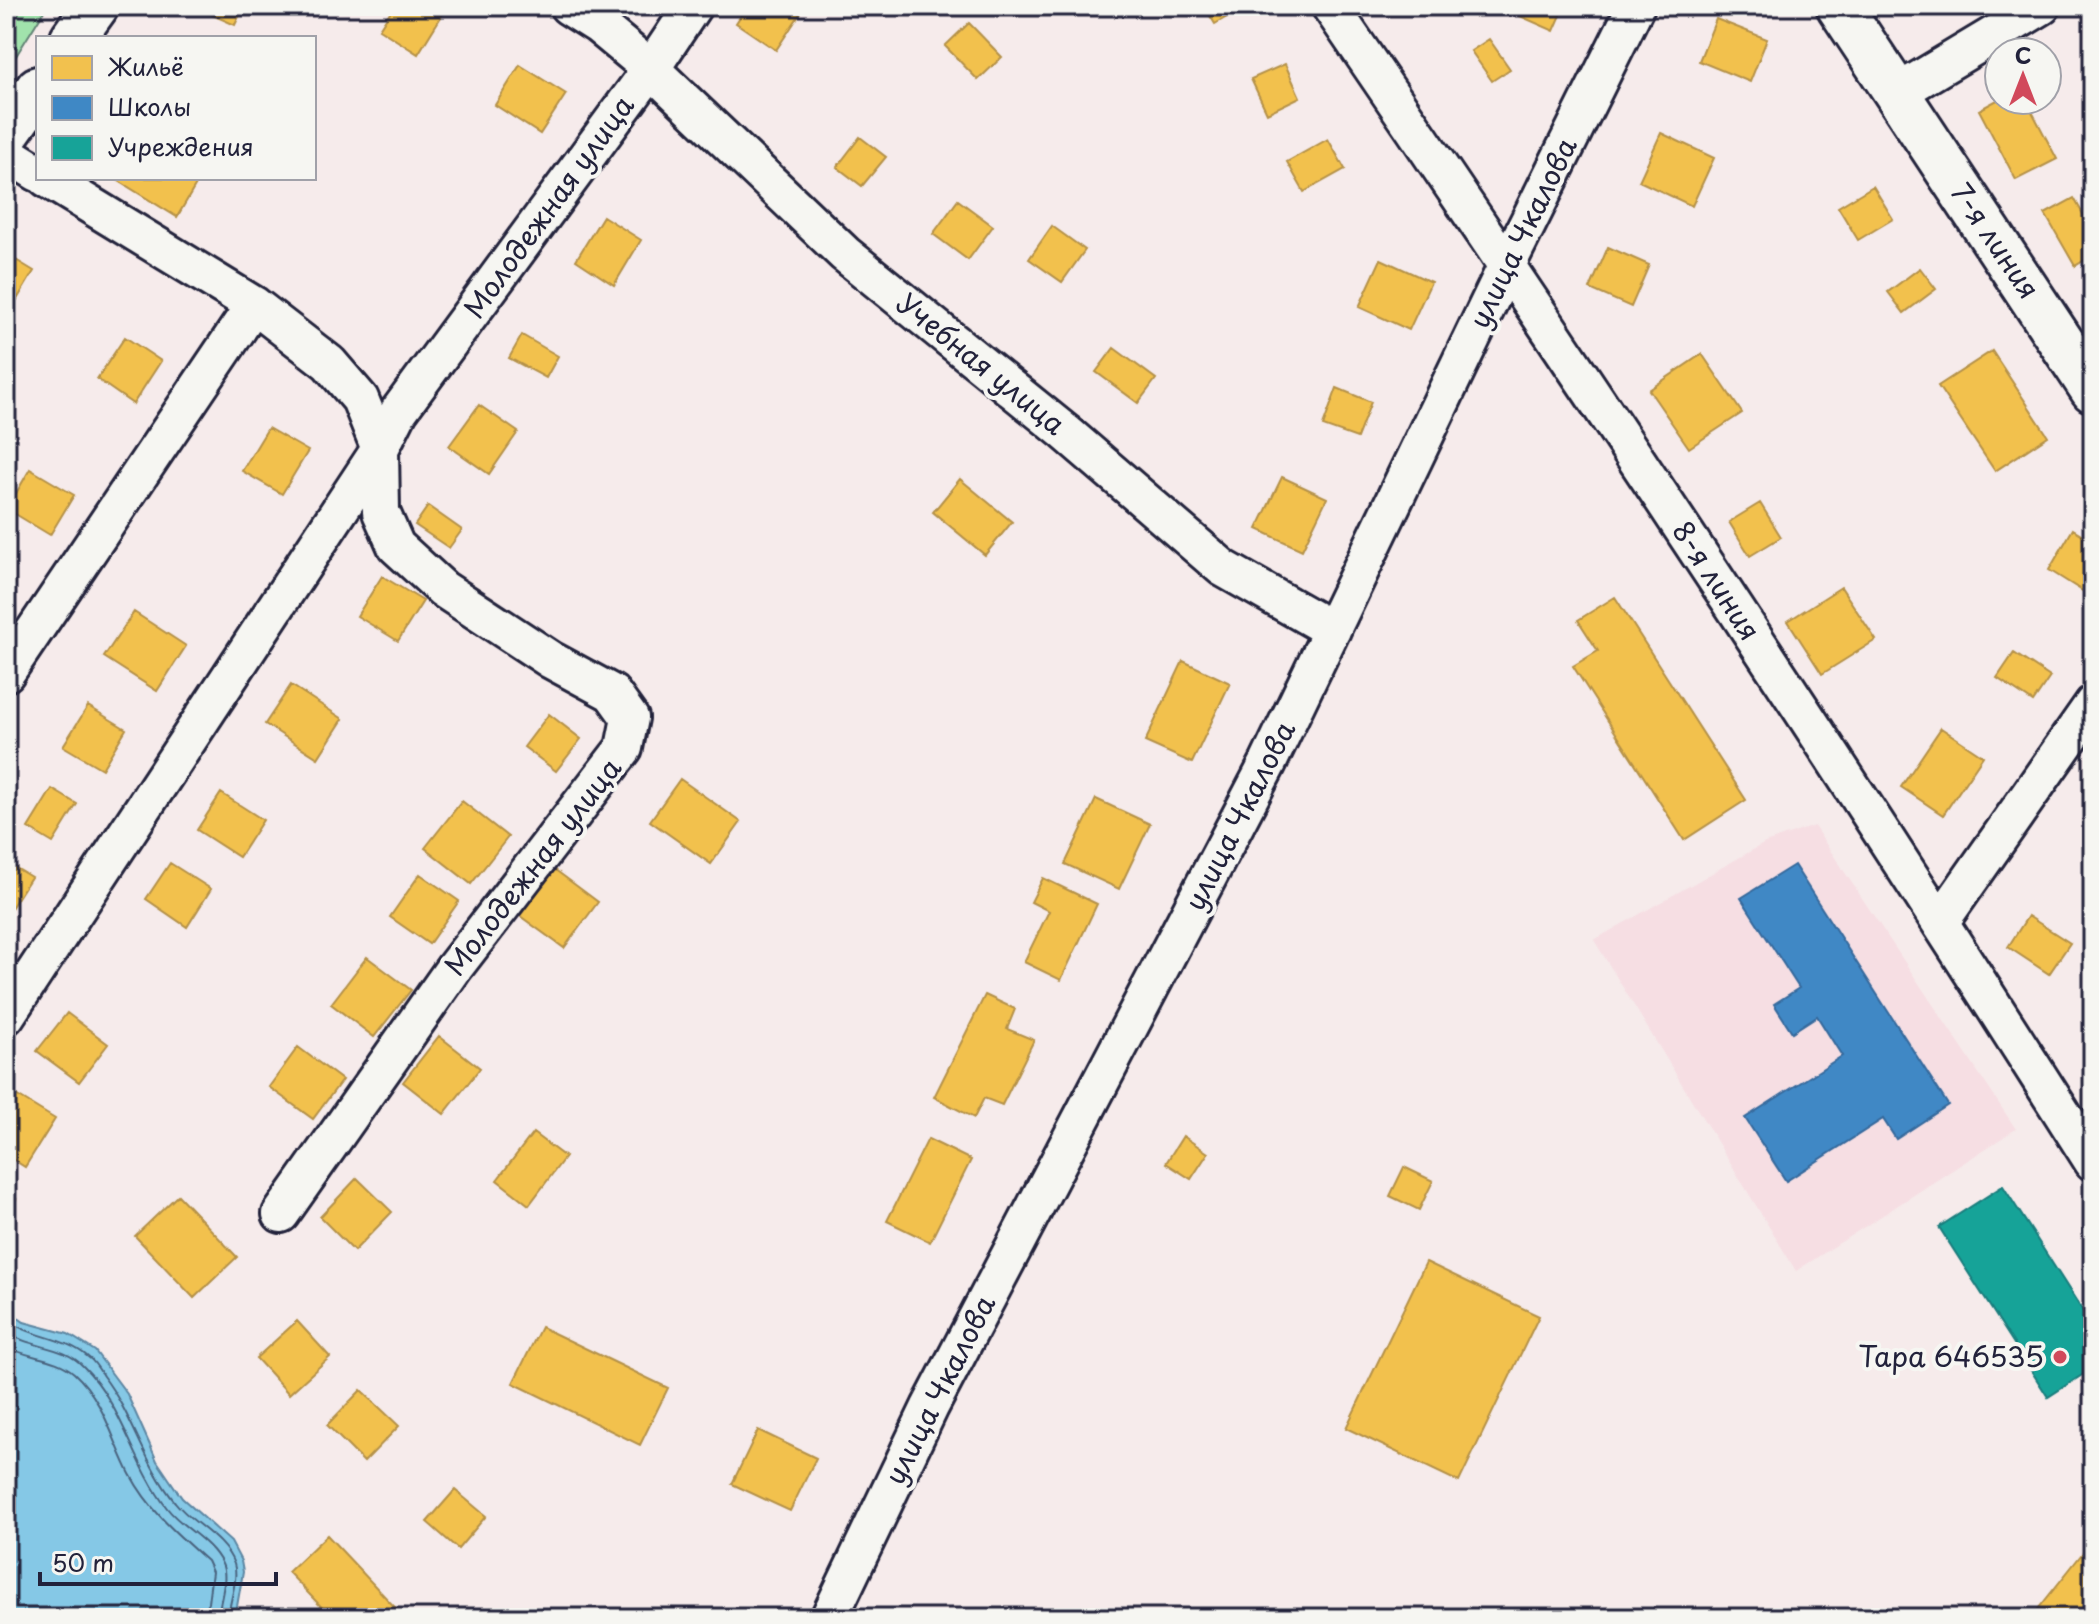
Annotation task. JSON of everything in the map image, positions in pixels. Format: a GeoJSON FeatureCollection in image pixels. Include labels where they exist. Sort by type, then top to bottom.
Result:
{"type":"FeatureCollection","features":[{"type":"Feature","properties":{"kind":"main road"},"geometry":{"type":"LineString","coordinates":[[74,36],[96,6]]}},
{"type":"Feature","properties":{"kind":"main road","name":"7-я линия"},"geometry":{"type":"LineString","coordinates":[[1839,6],[2093,390]]}},
{"type":"Feature","properties":{"kind":"main road"},"geometry":{"type":"LineString","coordinates":[[6,134],[36,92]]}},
{"type":"Feature","properties":{"kind":"street","name":"Учебная улица"},"geometry":{"type":"LineString","coordinates":[[568,6],[598,25],[651,69],[845,254],[1065,432],[1223,568],[1332,630]]}},
{"type":"Feature","properties":{"kind":"street","name":"Молодежная улица"},"geometry":{"type":"LineString","coordinates":[[6,1016],[380,449],[399,411],[651,69],[693,6]]}},
{"type":"Feature","properties":{"kind":"street","name":"8-я линия"},"geometry":{"type":"LineString","coordinates":[[1330,6],[1507,265],[1941,921],[2093,1162]]}},
{"type":"Feature","properties":{"kind":"street","name":"улица Чкалова"},"geometry":{"type":"LineString","coordinates":[[829,1618],[930,1407],[1268,763],[1507,265],[1636,6]]}},
{"type":"Feature","properties":{"kind":"street"},"geometry":{"type":"LineString","coordinates":[[1897,93],[2042,6]]}},
{"type":"Feature","properties":{"kind":"street"},"geometry":{"type":"LineString","coordinates":[[6,153],[36,172]]}},
{"type":"Feature","properties":{"kind":"street","name":"Молодежная улица"},"geometry":{"type":"LineString","coordinates":[[49,180],[254,305],[329,363],[360,399],[380,449],[381,512],[396,546],[443,589],[551,660],[612,693],[630,718],[624,748],[454,968],[281,1214]]}},
{"type":"Feature","properties":{"kind":"street"},"geometry":{"type":"LineString","coordinates":[[6,673],[254,305]]}},
{"type":"Feature","properties":{"kind":"street"},"geometry":{"type":"LineString","coordinates":[[1941,921],[2093,704]]}},
{"type":"Feature","properties":{"kind":"shaded area"},"geometry":{"type":"Polygon","coordinates":[[[1814,826],[2016,1129],[1796,1271],[1594,940],[1765,843],[1814,826]]]}},
{"type":"Feature","properties":{"kind":"green space"},"geometry":{"type":"Polygon","coordinates":[[[6,6],[47,6],[6,72],[6,6]]]}},
{"type":"Feature","properties":{"kind":"water"},"geometry":{"type":"Polygon","coordinates":[[[6,1309],[24,1322],[68,1334],[95,1351],[127,1394],[157,1461],[182,1498],[231,1542],[241,1561],[243,1572],[235,1618],[6,1618],[6,1309]]]}},
{"type":"Feature","properties":{"kind":"building: Жильё"},"geometry":{"type":"Polygon","coordinates":[[[192,6],[244,6],[235,25],[192,6]]]}},
{"type":"Feature","properties":{"kind":"building: Жильё"},"geometry":{"type":"Polygon","coordinates":[[[394,6],[435,6],[444,12],[418,54],[379,29],[394,6]]]}},
{"type":"Feature","properties":{"kind":"building: Жильё"},"geometry":{"type":"Polygon","coordinates":[[[747,6],[804,8],[776,50],[736,23],[747,6]]]}},
{"type":"Feature","properties":{"kind":"building: Жильё"},"geometry":{"type":"Polygon","coordinates":[[[1204,6],[1246,6],[1215,24],[1204,6]]]}},
{"type":"Feature","properties":{"kind":"building: Жильё"},"geometry":{"type":"Polygon","coordinates":[[[1525,6],[1565,6],[1554,31],[1520,16],[1525,6]]]}},
{"type":"Feature","properties":{"kind":"building: Жильё"},"geometry":{"type":"Polygon","coordinates":[[[1916,6],[1935,6],[1921,14],[1916,6]]]}},
{"type":"Feature","properties":{"kind":"building: Жильё"},"geometry":{"type":"Polygon","coordinates":[[[1716,19],[1767,39],[1750,82],[1699,61],[1716,19]]]}},
{"type":"Feature","properties":{"kind":"building: Жильё"},"geometry":{"type":"Polygon","coordinates":[[[969,23],[1002,57],[978,80],[945,46],[969,23]]]}},
{"type":"Feature","properties":{"kind":"building: Жильё"},"geometry":{"type":"Polygon","coordinates":[[[1489,39],[1510,69],[1492,81],[1471,51],[1489,39]]]}},
{"type":"Feature","properties":{"kind":"building: Жильё"},"geometry":{"type":"Polygon","coordinates":[[[1285,64],[1300,97],[1267,113],[1251,79],[1285,64]]]}},
{"type":"Feature","properties":{"kind":"building: Жильё"},"geometry":{"type":"Polygon","coordinates":[[[520,65],[566,94],[540,134],[495,105],[520,65]]]}},
{"type":"Feature","properties":{"kind":"building: Жильё"},"geometry":{"type":"Polygon","coordinates":[[[1983,108],[1983,116],[2034,116],[2057,159],[2016,180],[1979,110],[1983,108]]]}},
{"type":"Feature","properties":{"kind":"building: Жильё"},"geometry":{"type":"Polygon","coordinates":[[[1661,133],[1714,158],[1692,206],[1639,181],[1661,133]]]}},
{"type":"Feature","properties":{"kind":"building: Жильё"},"geometry":{"type":"Polygon","coordinates":[[[860,137],[886,157],[862,186],[837,167],[860,137]]]}},
{"type":"Feature","properties":{"kind":"building: Жильё"},"geometry":{"type":"Polygon","coordinates":[[[1328,139],[1345,169],[1304,192],[1287,162],[1328,139]]]}},
{"type":"Feature","properties":{"kind":"building: Жильё"},"geometry":{"type":"Polygon","coordinates":[[[117,180],[199,180],[177,217],[117,180]]]}},
{"type":"Feature","properties":{"kind":"building: Жильё"},"geometry":{"type":"Polygon","coordinates":[[[1873,186],[1893,219],[1858,240],[1838,207],[1873,186]]]}},
{"type":"Feature","properties":{"kind":"building: Жильё"},"geometry":{"type":"Polygon","coordinates":[[[2074,198],[2093,232],[2093,255],[2075,266],[2045,214],[2074,198]]]}},
{"type":"Feature","properties":{"kind":"building: Жильё"},"geometry":{"type":"Polygon","coordinates":[[[958,200],[993,226],[968,260],[933,234],[958,200]]]}},
{"type":"Feature","properties":{"kind":"building: Жильё"},"geometry":{"type":"Polygon","coordinates":[[[603,216],[641,240],[614,285],[576,260],[603,216]]]}},
{"type":"Feature","properties":{"kind":"building: Жильё"},"geometry":{"type":"Polygon","coordinates":[[[1052,226],[1085,250],[1062,282],[1029,259],[1052,226]]]}},
{"type":"Feature","properties":{"kind":"building: Жильё"},"geometry":{"type":"Polygon","coordinates":[[[1608,247],[1649,265],[1631,307],[1590,289],[1608,247]]]}},
{"type":"Feature","properties":{"kind":"building: Жильё"},"geometry":{"type":"Polygon","coordinates":[[[6,254],[34,271],[15,303],[6,298],[6,254]]]}},
{"type":"Feature","properties":{"kind":"building: Жильё"},"geometry":{"type":"Polygon","coordinates":[[[1381,259],[1431,282],[1409,330],[1359,307],[1381,259]]]}},
{"type":"Feature","properties":{"kind":"building: Жильё"},"geometry":{"type":"Polygon","coordinates":[[[1920,268],[1936,289],[1904,313],[1888,292],[1920,268]]]}},
{"type":"Feature","properties":{"kind":"building: Жильё"},"geometry":{"type":"Polygon","coordinates":[[[522,335],[558,356],[546,378],[509,358],[522,335]]]}},
{"type":"Feature","properties":{"kind":"building: Жильё"},"geometry":{"type":"Polygon","coordinates":[[[125,337],[161,361],[133,404],[97,379],[125,337]]]}},
{"type":"Feature","properties":{"kind":"building: Жильё"},"geometry":{"type":"Polygon","coordinates":[[[1114,348],[1156,379],[1138,403],[1096,372],[1114,348]]]}},
{"type":"Feature","properties":{"kind":"building: Жильё"},"geometry":{"type":"Polygon","coordinates":[[[1992,351],[2048,436],[1995,471],[1938,386],[1992,351]]]}},
{"type":"Feature","properties":{"kind":"building: Жильё"},"geometry":{"type":"Polygon","coordinates":[[[1702,354],[1742,413],[1689,448],[1649,390],[1702,354]]]}},
{"type":"Feature","properties":{"kind":"building: Жильё"},"geometry":{"type":"Polygon","coordinates":[[[1337,388],[1371,402],[1357,438],[1323,426],[1337,388]]]}},
{"type":"Feature","properties":{"kind":"building: Жильё"},"geometry":{"type":"Polygon","coordinates":[[[479,405],[518,432],[489,474],[449,446],[479,405]]]}},
{"type":"Feature","properties":{"kind":"building: Жильё"},"geometry":{"type":"Polygon","coordinates":[[[268,428],[308,451],[282,494],[242,471],[268,428]]]}},
{"type":"Feature","properties":{"kind":"building: Жильё"},"geometry":{"type":"Polygon","coordinates":[[[30,469],[74,495],[50,535],[7,509],[30,469]]]}},
{"type":"Feature","properties":{"kind":"building: Жильё"},"geometry":{"type":"Polygon","coordinates":[[[1282,477],[1327,498],[1302,550],[1257,529],[1282,477]]]}},
{"type":"Feature","properties":{"kind":"building: Жильё"},"geometry":{"type":"Polygon","coordinates":[[[960,479],[1012,522],[985,555],[933,512],[960,479]]]}},
{"type":"Feature","properties":{"kind":"building: Жильё"},"geometry":{"type":"Polygon","coordinates":[[[1760,503],[1781,537],[1750,556],[1729,522],[1760,503]]]}},
{"type":"Feature","properties":{"kind":"building: Жильё"},"geometry":{"type":"Polygon","coordinates":[[[428,506],[462,530],[449,548],[415,525],[428,506]]]}},
{"type":"Feature","properties":{"kind":"building: Жильё"},"geometry":{"type":"Polygon","coordinates":[[[2073,529],[2093,541],[2093,588],[2089,595],[2049,570],[2073,529]]]}},
{"type":"Feature","properties":{"kind":"building: Жильё"},"geometry":{"type":"Polygon","coordinates":[[[382,576],[423,601],[398,641],[357,616],[382,576]]]}},
{"type":"Feature","properties":{"kind":"building: Жильё"},"geometry":{"type":"Polygon","coordinates":[[[6,578],[15,584],[6,599],[6,578]]]}},
{"type":"Feature","properties":{"kind":"building: Жильё"},"geometry":{"type":"Polygon","coordinates":[[[1841,587],[1876,640],[1822,674],[1788,621],[1841,587]]]}},
{"type":"Feature","properties":{"kind":"building: Жильё"},"geometry":{"type":"Polygon","coordinates":[[[1615,597],[1746,800],[1684,840],[1573,666],[1598,651],[1578,620],[1615,597]]]}},
{"type":"Feature","properties":{"kind":"building: Жильё"},"geometry":{"type":"Polygon","coordinates":[[[134,612],[186,646],[157,691],[104,657],[134,612]]]}},
{"type":"Feature","properties":{"kind":"building: Жильё"},"geometry":{"type":"Polygon","coordinates":[[[2014,653],[2050,677],[2033,702],[1997,678],[2014,653]]]}},
{"type":"Feature","properties":{"kind":"building: Жильё"},"geometry":{"type":"Polygon","coordinates":[[[1183,661],[1230,683],[1192,763],[1145,742],[1183,661]]]}},
{"type":"Feature","properties":{"kind":"building: Жильё"},"geometry":{"type":"Polygon","coordinates":[[[291,685],[343,719],[318,758],[265,724],[291,685]]]}},
{"type":"Feature","properties":{"kind":"building: Жильё"},"geometry":{"type":"Polygon","coordinates":[[[88,706],[126,729],[102,769],[63,746],[88,706]]]}},
{"type":"Feature","properties":{"kind":"building: Жильё"},"geometry":{"type":"Polygon","coordinates":[[[549,714],[581,739],[556,771],[524,747],[549,714]]]}},
{"type":"Feature","properties":{"kind":"building: Жильё"},"geometry":{"type":"Polygon","coordinates":[[[1941,728],[1983,756],[1943,815],[1901,787],[1941,728]]]}},
{"type":"Feature","properties":{"kind":"building: Жильё"},"geometry":{"type":"Polygon","coordinates":[[[680,779],[741,822],[711,864],[650,821],[680,779]]]}},
{"type":"Feature","properties":{"kind":"building: Жильё"},"geometry":{"type":"Polygon","coordinates":[[[52,789],[77,804],[53,843],[28,828],[52,789]]]}},
{"type":"Feature","properties":{"kind":"building: Жильё"},"geometry":{"type":"Polygon","coordinates":[[[221,793],[263,820],[239,857],[197,830],[221,793]]]}},
{"type":"Feature","properties":{"kind":"building: Жильё"},"geometry":{"type":"Polygon","coordinates":[[[1096,799],[1150,824],[1119,889],[1065,864],[1096,799]]]}},
{"type":"Feature","properties":{"kind":"building: Жильё"},"geometry":{"type":"Polygon","coordinates":[[[462,801],[508,837],[471,884],[425,848],[462,801]]]}},
{"type":"Feature","properties":{"kind":"building: Жильё"},"geometry":{"type":"Polygon","coordinates":[[[6,862],[31,877],[6,916],[6,862]]]}},
{"type":"Feature","properties":{"kind":"building: Жильё"},"geometry":{"type":"Polygon","coordinates":[[[170,863],[211,889],[187,927],[146,899],[170,863]]]}},
{"type":"Feature","properties":{"kind":"building: Жильё"},"geometry":{"type":"Polygon","coordinates":[[[554,869],[598,902],[564,948],[520,916],[554,869]]]}},
{"type":"Feature","properties":{"kind":"building: Жильё"},"geometry":{"type":"Polygon","coordinates":[[[420,874],[459,901],[429,944],[390,917],[420,874]]]}},
{"type":"Feature","properties":{"kind":"building: Жильё"},"geometry":{"type":"Polygon","coordinates":[[[1043,878],[1097,904],[1061,980],[1024,962],[1049,911],[1031,902],[1043,878]]]}},
{"type":"Feature","properties":{"kind":"building: Жильё"},"geometry":{"type":"Polygon","coordinates":[[[2028,916],[2070,943],[2049,974],[2008,947],[2028,916]]]}},
{"type":"Feature","properties":{"kind":"building: Жильё"},"geometry":{"type":"Polygon","coordinates":[[[367,957],[411,990],[374,1037],[331,1004],[367,957]]]}},
{"type":"Feature","properties":{"kind":"building: Жильё"},"geometry":{"type":"Polygon","coordinates":[[[985,995],[1015,1009],[1007,1029],[1034,1040],[1002,1105],[984,1098],[974,1118],[934,1097],[985,995]]]}},
{"type":"Feature","properties":{"kind":"building: Жильё"},"geometry":{"type":"Polygon","coordinates":[[[67,1013],[108,1044],[79,1082],[37,1051],[67,1013]]]}},
{"type":"Feature","properties":{"kind":"building: Жильё"},"geometry":{"type":"Polygon","coordinates":[[[439,1036],[480,1068],[444,1114],[403,1082],[439,1036]]]}},
{"type":"Feature","properties":{"kind":"building: Жильё"},"geometry":{"type":"Polygon","coordinates":[[[298,1047],[342,1080],[313,1119],[269,1087],[298,1047]]]}},
{"type":"Feature","properties":{"kind":"building: Жильё"},"geometry":{"type":"Polygon","coordinates":[[[11,1092],[55,1119],[25,1167],[6,1155],[6,1100],[11,1092]]]}},
{"type":"Feature","properties":{"kind":"building: Жильё"},"geometry":{"type":"Polygon","coordinates":[[[533,1133],[565,1157],[529,1205],[497,1180],[533,1133]]]}},
{"type":"Feature","properties":{"kind":"building: Жильё"},"geometry":{"type":"Polygon","coordinates":[[[1183,1136],[1208,1153],[1191,1179],[1166,1163],[1183,1136]]]}},
{"type":"Feature","properties":{"kind":"building: Жильё"},"geometry":{"type":"Polygon","coordinates":[[[928,1139],[971,1160],[930,1242],[887,1221],[928,1139]]]}},
{"type":"Feature","properties":{"kind":"building: Жильё"},"geometry":{"type":"Polygon","coordinates":[[[1404,1167],[1433,1181],[1419,1210],[1390,1196],[1404,1167]]]}},
{"type":"Feature","properties":{"kind":"building: Жильё"},"geometry":{"type":"Polygon","coordinates":[[[357,1178],[392,1212],[354,1251],[320,1217],[357,1178]]]}},
{"type":"Feature","properties":{"kind":"building: Жильё"},"geometry":{"type":"Polygon","coordinates":[[[6,1194],[16,1199],[6,1217],[6,1194]]]}},
{"type":"Feature","properties":{"kind":"building: Жильё"},"geometry":{"type":"Polygon","coordinates":[[[178,1195],[237,1257],[194,1298],[135,1236],[178,1195]]]}},
{"type":"Feature","properties":{"kind":"building: Жильё"},"geometry":{"type":"Polygon","coordinates":[[[1426,1262],[1539,1316],[1459,1482],[1346,1428],[1426,1262]]]}},
{"type":"Feature","properties":{"kind":"building: Жильё"},"geometry":{"type":"Polygon","coordinates":[[[297,1321],[330,1357],[289,1394],[256,1358],[297,1321]]]}},
{"type":"Feature","properties":{"kind":"building: Жильё"},"geometry":{"type":"Polygon","coordinates":[[[541,1327],[668,1388],[640,1445],[513,1383],[541,1327]]]}},
{"type":"Feature","properties":{"kind":"building: Жильё"},"geometry":{"type":"Polygon","coordinates":[[[361,1390],[399,1426],[364,1462],[327,1425],[361,1390]]]}},
{"type":"Feature","properties":{"kind":"building: Жильё"},"geometry":{"type":"Polygon","coordinates":[[[758,1430],[816,1458],[790,1511],[732,1484],[758,1430]]]}},
{"type":"Feature","properties":{"kind":"building: Жильё"},"geometry":{"type":"Polygon","coordinates":[[[455,1490],[486,1516],[458,1549],[427,1522],[455,1490]]]}},
{"type":"Feature","properties":{"kind":"building: Жильё"},"geometry":{"type":"Polygon","coordinates":[[[327,1535],[405,1618],[332,1618],[288,1572],[327,1535]]]}},
{"type":"Feature","properties":{"kind":"building: Жильё"},"geometry":{"type":"Polygon","coordinates":[[[2093,1540],[2093,1618],[2031,1618],[2093,1540]]]}},
{"type":"Feature","properties":{"kind":"building: Школы"},"geometry":{"type":"Polygon","coordinates":[[[1794,865],[1948,1105],[1896,1139],[1883,1119],[1786,1181],[1745,1118],[1842,1056],[1817,1016],[1792,1032],[1774,1004],[1799,988],[1741,898],[1794,865]]]}},
{"type":"Feature","properties":{"kind":"building: Учреждения"},"geometry":{"type":"Polygon","coordinates":[[[2003,1186],[2093,1327],[2093,1368],[2048,1397],[1939,1227],[2003,1186]]]}},
{"type":"Feature","properties":{"kind":"place","name":"Тара 646535"},"geometry":{"type":"Point","coordinates":[2060,1357]}}]}
